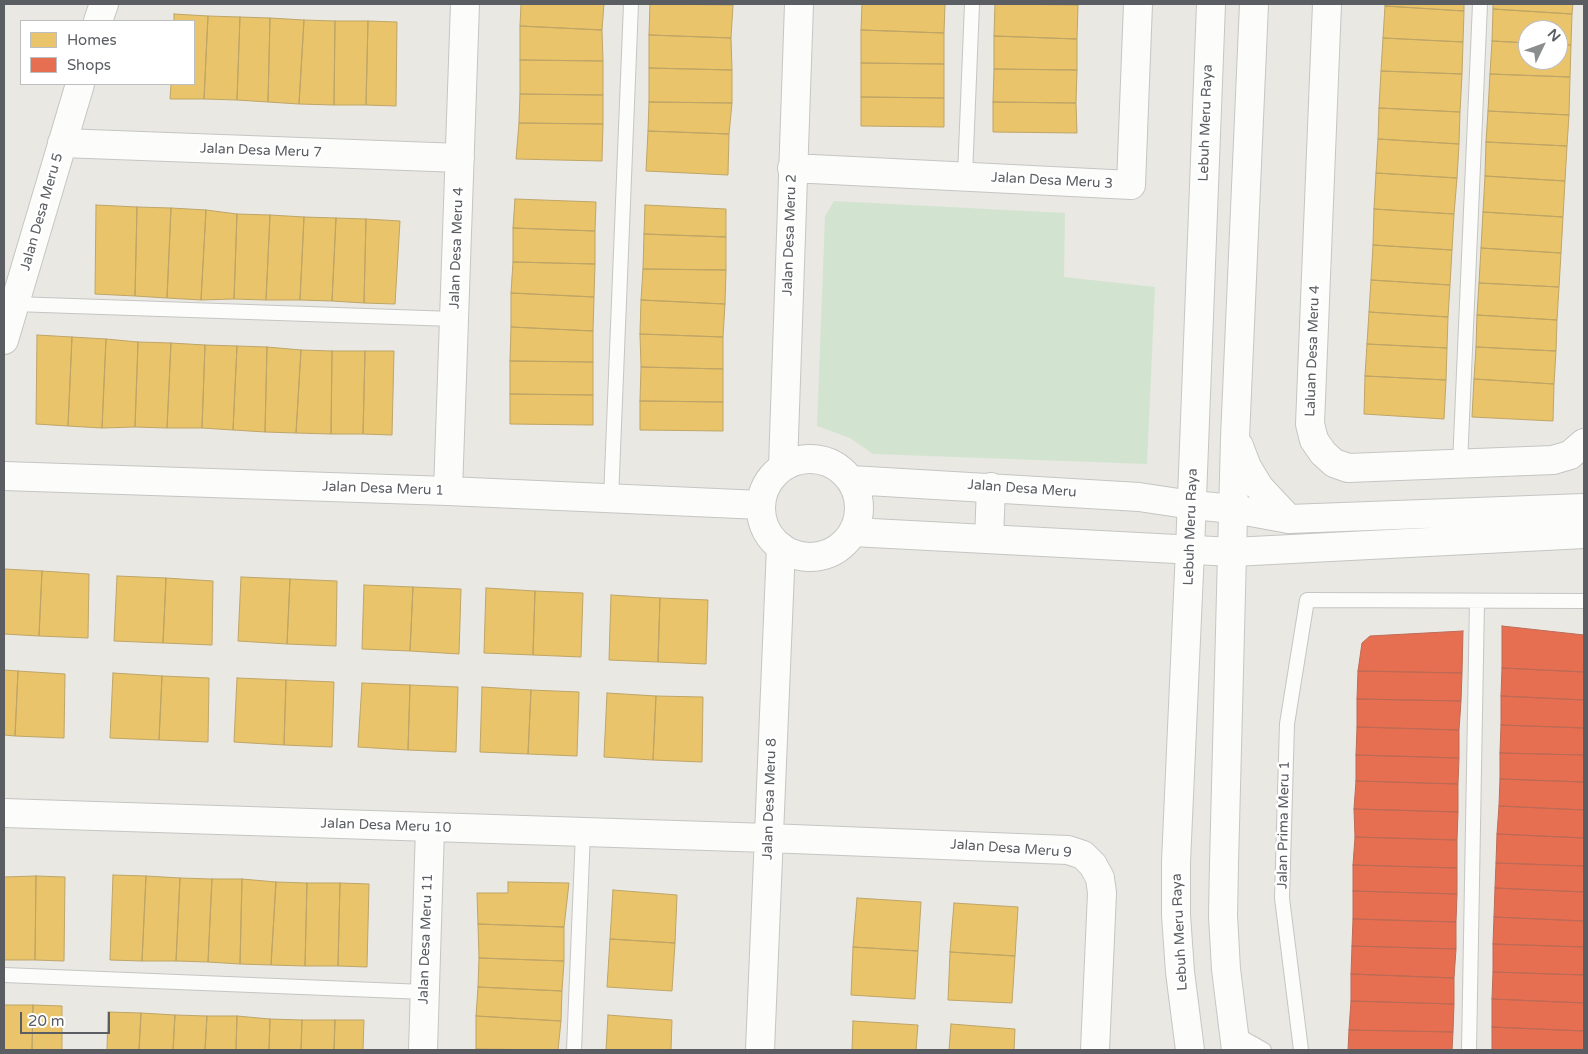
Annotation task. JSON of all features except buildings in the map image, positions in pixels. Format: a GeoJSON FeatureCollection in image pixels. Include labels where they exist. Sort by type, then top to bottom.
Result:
{"type":"FeatureCollection","features":[{"type":"Feature","properties":{"kind":"street"},"geometry":{"type":"LineString","coordinates":[[98,20],[104,4]]}},
{"type":"Feature","properties":{"kind":"street","name":"Jalan Desa Meru 4"},"geometry":{"type":"LineString","coordinates":[[448,491],[465,4]]}},
{"type":"Feature","properties":{"kind":"street","name":"Jalan Desa Meru 2"},"geometry":{"type":"LineString","coordinates":[[783,466],[799,4]]}},
{"type":"Feature","properties":{"kind":"street","name":"Jalan Desa Meru 3"},"geometry":{"type":"LineString","coordinates":[[792,168],[1131,185],[1138,4]]}},
{"type":"Feature","properties":{"kind":"street","name":"Lebuh Meru Raya"},"geometry":{"type":"LineString","coordinates":[[1190,1050],[1180,972],[1176,915],[1176,862],[1211,4]]}},
{"type":"Feature","properties":{"kind":"street"},"geometry":{"type":"LineString","coordinates":[[1235,1042],[1226,969],[1224,916],[1235,438],[1254,4]]}},
{"type":"Feature","properties":{"kind":"street","name":"Laluan Desa Meru 4"},"geometry":{"type":"LineString","coordinates":[[1327,4],[1310,424],[1314,440],[1323,453],[1334,463],[1348,468],[1553,460],[1570,456],[1584,443]]}},
{"type":"Feature","properties":{"kind":"street","name":"Jalan Desa Meru 5"},"geometry":{"type":"LineString","coordinates":[[4,340],[80,85]]}},
{"type":"Feature","properties":{"kind":"street","name":"Jalan Desa Meru 7"},"geometry":{"type":"LineString","coordinates":[[62,143],[460,158]]}},
{"type":"Feature","properties":{"kind":"street"},"geometry":{"type":"LineString","coordinates":[[1235,438],[1247,467],[1259,487],[1289,520]]}},
{"type":"Feature","properties":{"kind":"street"},"geometry":{"type":"LineString","coordinates":[[812,458],[827,462],[840,469],[851,480],[857,493],[858,519],[853,532],[845,543],[834,551],[821,556],[793,554],[781,547],[770,535],[763,521],[761,505],[764,490],[772,477],[783,466],[797,460],[812,458]]}},
{"type":"Feature","properties":{"kind":"street","name":"Jalan Desa Meru 1"},"geometry":{"type":"LineString","coordinates":[[4,476],[448,491],[761,505]]}},
{"type":"Feature","properties":{"kind":"street","name":"Jalan Desa Meru"},"geometry":{"type":"LineString","coordinates":[[851,480],[1139,497],[1234,509],[1289,520],[1584,508]]}},
{"type":"Feature","properties":{"kind":"street"},"geometry":{"type":"LineString","coordinates":[[989,539],[991,487]]}},
{"type":"Feature","properties":{"kind":"street"},"geometry":{"type":"LineString","coordinates":[[853,532],[1233,552],[1584,534]]}},
{"type":"Feature","properties":{"kind":"street","name":"Jalan Desa Meru 8"},"geometry":{"type":"LineString","coordinates":[[760,1050],[781,547]]}},
{"type":"Feature","properties":{"kind":"street","name":"Jalan Desa Meru 10"},"geometry":{"type":"LineString","coordinates":[[4,814],[768,838]]}},
{"type":"Feature","properties":{"kind":"street","name":"Jalan Desa Meru 11"},"geometry":{"type":"LineString","coordinates":[[423,1050],[430,828]]}},
{"type":"Feature","properties":{"kind":"street","name":"Jalan Desa Meru 9"},"geometry":{"type":"LineString","coordinates":[[768,838],[1068,850],[1083,855],[1093,865],[1100,878],[1102,892],[1095,1050]]}},
{"type":"Feature","properties":{"kind":"lane"},"geometry":{"type":"LineString","coordinates":[[611,499],[631,4]]}},
{"type":"Feature","properties":{"kind":"lane"},"geometry":{"type":"LineString","coordinates":[[965,176],[972,4]]}},
{"type":"Feature","properties":{"kind":"lane"},"geometry":{"type":"LineString","coordinates":[[1460,464],[1480,4]]}},
{"type":"Feature","properties":{"kind":"lane"},"geometry":{"type":"LineString","coordinates":[[14,304],[454,319]]}},
{"type":"Feature","properties":{"kind":"lane","name":"Jalan Prima Meru 1"},"geometry":{"type":"LineString","coordinates":[[1301,1050],[1282,898],[1287,724],[1307,600],[1477,601]]}},
{"type":"Feature","properties":{"kind":"lane"},"geometry":{"type":"LineString","coordinates":[[1469,1050],[1477,601],[1584,601]]}},
{"type":"Feature","properties":{"kind":"lane"},"geometry":{"type":"LineString","coordinates":[[574,1050],[583,832]]}},
{"type":"Feature","properties":{"kind":"lane"},"geometry":{"type":"LineString","coordinates":[[4,975],[425,992]]}},
{"type":"Feature","properties":{"kind":"lane"},"geometry":{"type":"LineString","coordinates":[[1235,1042],[1264,1050]]}},
{"type":"Feature","properties":{"kind":"green space"},"geometry":{"type":"Polygon","coordinates":[[[834,201],[1065,213],[1064,277],[1155,287],[1147,464],[873,454],[850,438],[817,426],[825,216],[834,201]]]}}]}
